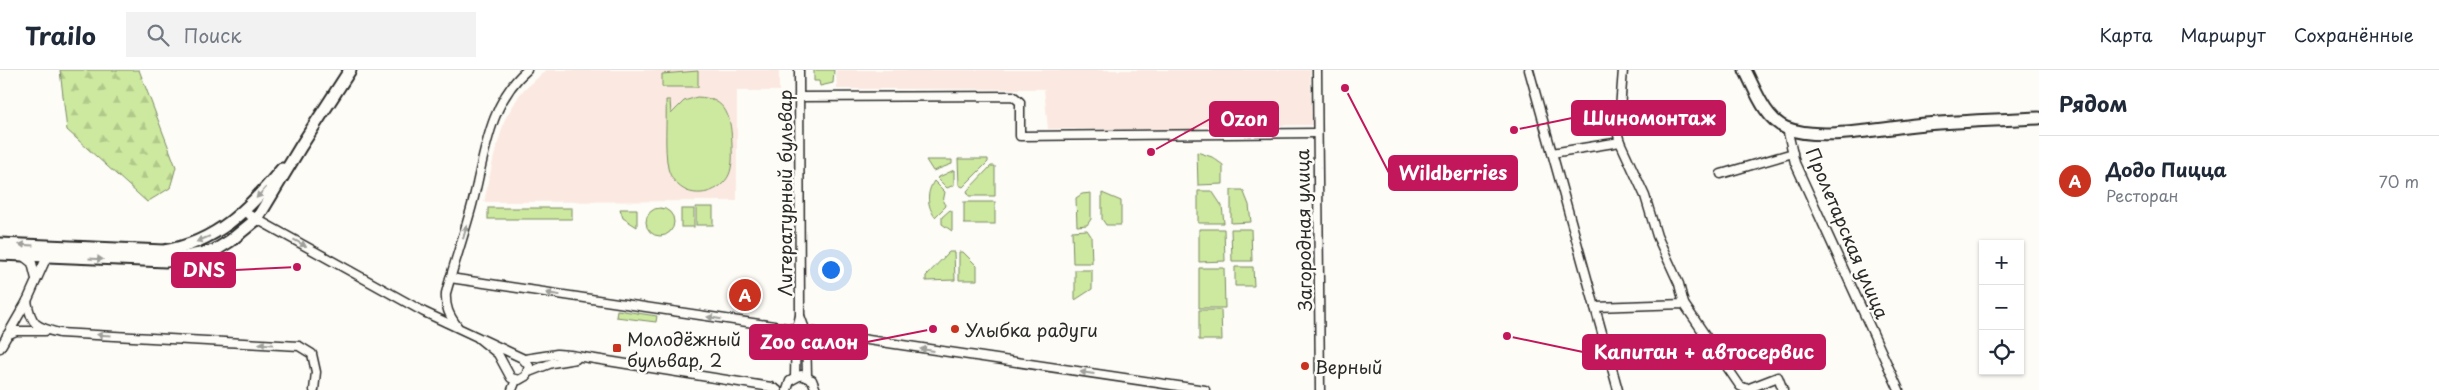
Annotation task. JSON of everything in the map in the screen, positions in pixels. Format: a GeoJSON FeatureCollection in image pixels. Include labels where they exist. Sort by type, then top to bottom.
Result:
{"type":"FeatureCollection","features":[{"type":"Feature","properties":{"kind":"main road"},"geometry":{"type":"LineString","coordinates":[[0,244],[141,261],[179,260],[214,250],[230,241],[257,219],[300,146],[350,70]]}},
{"type":"Feature","properties":{"kind":"main road"},"geometry":{"type":"LineString","coordinates":[[1745,70],[1770,115],[1787,128],[1816,135],[1926,124],[2039,118]]}},
{"type":"Feature","properties":{"kind":"main road"},"geometry":{"type":"LineString","coordinates":[[0,254],[19,255],[50,251],[164,250],[184,247],[211,236],[244,212],[300,146]]}},
{"type":"Feature","properties":{"kind":"street"},"geometry":{"type":"LineString","coordinates":[[457,326],[448,313],[445,303],[450,278],[464,234],[495,116],[512,86],[527,70]]}},
{"type":"Feature","properties":{"kind":"street","name":"Литературный бульвар"},"geometry":{"type":"LineString","coordinates":[[787,390],[792,379],[796,331],[800,316],[799,70]]}},
{"type":"Feature","properties":{"kind":"street","name":"Загородная улица"},"geometry":{"type":"LineString","coordinates":[[1317,70],[1320,390]]}},
{"type":"Feature","properties":{"kind":"street"},"geometry":{"type":"LineString","coordinates":[[1529,70],[1618,390]]}},
{"type":"Feature","properties":{"kind":"street"},"geometry":{"type":"LineString","coordinates":[[1623,70],[1618,135],[1645,196],[1658,236],[1679,284],[1684,304],[1740,386],[1747,389],[1778,377],[1783,390]]}},
{"type":"Feature","properties":{"kind":"street"},"geometry":{"type":"LineString","coordinates":[[799,97],[1013,96],[1020,102],[1020,136],[1317,133]]}},
{"type":"Feature","properties":{"kind":"street","name":"Пролетарская улица"},"geometry":{"type":"LineString","coordinates":[[1787,128],[1793,153],[1824,229],[1899,390]]}},
{"type":"Feature","properties":{"kind":"street"},"geometry":{"type":"LineString","coordinates":[[1552,153],[1620,142]]}},
{"type":"Feature","properties":{"kind":"street"},"geometry":{"type":"LineString","coordinates":[[1721,174],[1793,153]]}},
{"type":"Feature","properties":{"kind":"street"},"geometry":{"type":"LineString","coordinates":[[244,212],[424,312],[522,358],[529,366],[529,372]]}},
{"type":"Feature","properties":{"kind":"street"},"geometry":{"type":"LineString","coordinates":[[0,348],[27,301],[50,251]]}},
{"type":"Feature","properties":{"kind":"street"},"geometry":{"type":"LineString","coordinates":[[19,255],[32,263],[36,280]]}},
{"type":"Feature","properties":{"kind":"street"},"geometry":{"type":"LineString","coordinates":[[450,278],[796,331],[1205,390]]}},
{"type":"Feature","properties":{"kind":"street"},"geometry":{"type":"LineString","coordinates":[[27,301],[32,319],[36,325],[59,332]]}},
{"type":"Feature","properties":{"kind":"street"},"geometry":{"type":"LineString","coordinates":[[1595,307],[1684,304]]}},
{"type":"Feature","properties":{"kind":"street","name":"Литературный бульвар"},"geometry":{"type":"LineString","coordinates":[[800,316],[806,332],[807,376]]}},
{"type":"Feature","properties":{"kind":"street"},"geometry":{"type":"LineString","coordinates":[[7,335],[24,331],[59,332],[298,346],[312,354],[315,361],[314,390]]}},
{"type":"Feature","properties":{"kind":"street"},"geometry":{"type":"LineString","coordinates":[[477,337],[498,354],[507,374],[516,380],[524,378],[529,372],[552,362],[586,358]]}},
{"type":"Feature","properties":{"kind":"street"},"geometry":{"type":"LineString","coordinates":[[505,366],[512,358],[557,354],[774,388],[792,379],[807,376],[816,388],[824,390]]}},
{"type":"Feature","properties":{"kind":"street"},"geometry":{"type":"LineString","coordinates":[[512,390],[516,380]]}},
{"type":"Feature","properties":{"kind":"shaded area"},"geometry":{"type":"Polygon","coordinates":[[[546,70],[779,70],[779,91],[737,91],[737,201],[484,202],[494,156],[505,119],[520,94],[546,70]]]}},
{"type":"Feature","properties":{"kind":"shaded area"},"geometry":{"type":"Polygon","coordinates":[[[836,70],[1310,70],[1312,125],[1202,126],[1199,129],[1048,129],[1044,89],[837,89],[836,70]]]}},
{"type":"Feature","properties":{"kind":"green space"},"geometry":{"type":"Polygon","coordinates":[[[60,70],[139,70],[176,167],[170,188],[147,202],[67,130],[60,70]]]}},
{"type":"Feature","properties":{"kind":"green space"},"geometry":{"type":"Polygon","coordinates":[[[814,70],[834,70],[833,83],[820,86],[819,81],[814,81],[814,70]]]}},
{"type":"Feature","properties":{"kind":"green space"},"geometry":{"type":"Polygon","coordinates":[[[698,71],[698,87],[662,87],[662,74],[698,71]]]}},
{"type":"Feature","properties":{"kind":"green space"},"geometry":{"type":"Polygon","coordinates":[[[697,97],[715,101],[726,111],[729,118],[732,145],[732,165],[729,175],[715,189],[701,193],[687,191],[675,182],[669,172],[666,152],[666,100],[670,100],[671,114],[684,101],[697,97]]]}},
{"type":"Feature","properties":{"kind":"green space"},"geometry":{"type":"Polygon","coordinates":[[[1197,152],[1212,157],[1223,165],[1223,184],[1198,185],[1197,152]]]}},
{"type":"Feature","properties":{"kind":"green space"},"geometry":{"type":"Polygon","coordinates":[[[958,159],[988,159],[988,162],[963,187],[959,185],[958,159]]]}},
{"type":"Feature","properties":{"kind":"green space"},"geometry":{"type":"Polygon","coordinates":[[[926,160],[952,160],[952,164],[933,171],[926,160]]]}},
{"type":"Feature","properties":{"kind":"green space"},"geometry":{"type":"Polygon","coordinates":[[[991,166],[995,166],[995,196],[969,196],[967,191],[991,166]]]}},
{"type":"Feature","properties":{"kind":"green space"},"geometry":{"type":"Polygon","coordinates":[[[954,170],[954,185],[947,188],[937,178],[954,170]]]}},
{"type":"Feature","properties":{"kind":"green space"},"geometry":{"type":"Polygon","coordinates":[[[934,181],[945,192],[943,202],[946,206],[935,217],[928,199],[934,181]]]}},
{"type":"Feature","properties":{"kind":"green space"},"geometry":{"type":"Polygon","coordinates":[[[1231,190],[1243,190],[1249,205],[1251,222],[1231,223],[1231,190]]]}},
{"type":"Feature","properties":{"kind":"green space"},"geometry":{"type":"Polygon","coordinates":[[[1198,191],[1212,191],[1222,206],[1224,223],[1198,223],[1198,191]]]}},
{"type":"Feature","properties":{"kind":"green space"},"geometry":{"type":"Polygon","coordinates":[[[1091,193],[1091,219],[1087,225],[1077,226],[1076,198],[1082,194],[1091,193]]]}},
{"type":"Feature","properties":{"kind":"green space"},"geometry":{"type":"Polygon","coordinates":[[[1102,193],[1121,201],[1121,225],[1106,225],[1102,219],[1102,193]]]}},
{"type":"Feature","properties":{"kind":"green space"},"geometry":{"type":"Polygon","coordinates":[[[964,202],[995,202],[995,224],[964,224],[964,202]]]}},
{"type":"Feature","properties":{"kind":"green space"},"geometry":{"type":"Polygon","coordinates":[[[696,207],[713,207],[713,225],[696,225],[696,207]]]}},
{"type":"Feature","properties":{"kind":"green space"},"geometry":{"type":"Polygon","coordinates":[[[488,208],[572,208],[572,219],[488,219],[488,208]]]}},
{"type":"Feature","properties":{"kind":"green space"},"geometry":{"type":"Polygon","coordinates":[[[660,208],[670,212],[674,222],[670,232],[660,236],[650,232],[646,222],[650,212],[660,208]]]}},
{"type":"Feature","properties":{"kind":"green space"},"geometry":{"type":"Polygon","coordinates":[[[620,209],[637,209],[637,227],[623,218],[620,209]]]}},
{"type":"Feature","properties":{"kind":"green space"},"geometry":{"type":"Polygon","coordinates":[[[681,209],[694,209],[694,227],[681,227],[681,209]]]}},
{"type":"Feature","properties":{"kind":"green space"},"geometry":{"type":"Polygon","coordinates":[[[950,210],[952,211],[952,231],[942,224],[942,217],[950,210]]]}},
{"type":"Feature","properties":{"kind":"green space"},"geometry":{"type":"Polygon","coordinates":[[[1199,229],[1224,229],[1225,261],[1199,262],[1199,229]]]}},
{"type":"Feature","properties":{"kind":"green space"},"geometry":{"type":"Polygon","coordinates":[[[1231,229],[1251,229],[1252,261],[1232,261],[1231,229]]]}},
{"type":"Feature","properties":{"kind":"green space"},"geometry":{"type":"Polygon","coordinates":[[[1087,230],[1091,236],[1092,263],[1073,263],[1072,231],[1087,230]]]}},
{"type":"Feature","properties":{"kind":"green space"},"geometry":{"type":"Polygon","coordinates":[[[949,252],[954,252],[955,280],[926,281],[926,276],[949,252]]]}},
{"type":"Feature","properties":{"kind":"green space"},"geometry":{"type":"Polygon","coordinates":[[[959,252],[963,252],[977,266],[977,280],[959,280],[959,252]]]}},
{"type":"Feature","properties":{"kind":"green space"},"geometry":{"type":"Polygon","coordinates":[[[1235,267],[1253,267],[1254,286],[1235,286],[1235,267]]]}},
{"type":"Feature","properties":{"kind":"green space"},"geometry":{"type":"Polygon","coordinates":[[[1199,268],[1224,268],[1225,308],[1199,308],[1199,268]]]}},
{"type":"Feature","properties":{"kind":"green space"},"geometry":{"type":"Polygon","coordinates":[[[1075,270],[1092,270],[1092,289],[1075,300],[1075,270]]]}},
{"type":"Feature","properties":{"kind":"green space"},"geometry":{"type":"Polygon","coordinates":[[[617,310],[657,316],[656,322],[616,317],[617,310]]]}},
{"type":"Feature","properties":{"kind":"green space"},"geometry":{"type":"Polygon","coordinates":[[[1199,310],[1221,310],[1222,340],[1199,340],[1199,310]]]}},
{"type":"Feature","properties":{"kind":"place","name":"Wildberries"},"geometry":{"type":"Point","coordinates":[1345,88]}},
{"type":"Feature","properties":{"kind":"place","name":"Шиномонтаж"},"geometry":{"type":"Point","coordinates":[1514,130]}},
{"type":"Feature","properties":{"kind":"place","name":"Ozon"},"geometry":{"type":"Point","coordinates":[1151,152]}},
{"type":"Feature","properties":{"kind":"place","name":"DNS"},"geometry":{"type":"Point","coordinates":[297,267]}},
{"type":"Feature","properties":{"kind":"place","name":"Додо Пицца"},"geometry":{"type":"Point","coordinates":[745,295]}},
{"type":"Feature","properties":{"kind":"place","name":"Zoo салон"},"geometry":{"type":"Point","coordinates":[933,329]}},
{"type":"Feature","properties":{"kind":"place","name":"Улыбка радуги"},"geometry":{"type":"Point","coordinates":[955,329]}},
{"type":"Feature","properties":{"kind":"place","name":"Капитан + автосервис"},"geometry":{"type":"Point","coordinates":[1507,336]}},
{"type":"Feature","properties":{"kind":"place","name":"Молодёжный бульвар, 2"},"geometry":{"type":"Point","coordinates":[617,348]}},
{"type":"Feature","properties":{"kind":"place","name":"Верный"},"geometry":{"type":"Point","coordinates":[1305,366]}}]}
